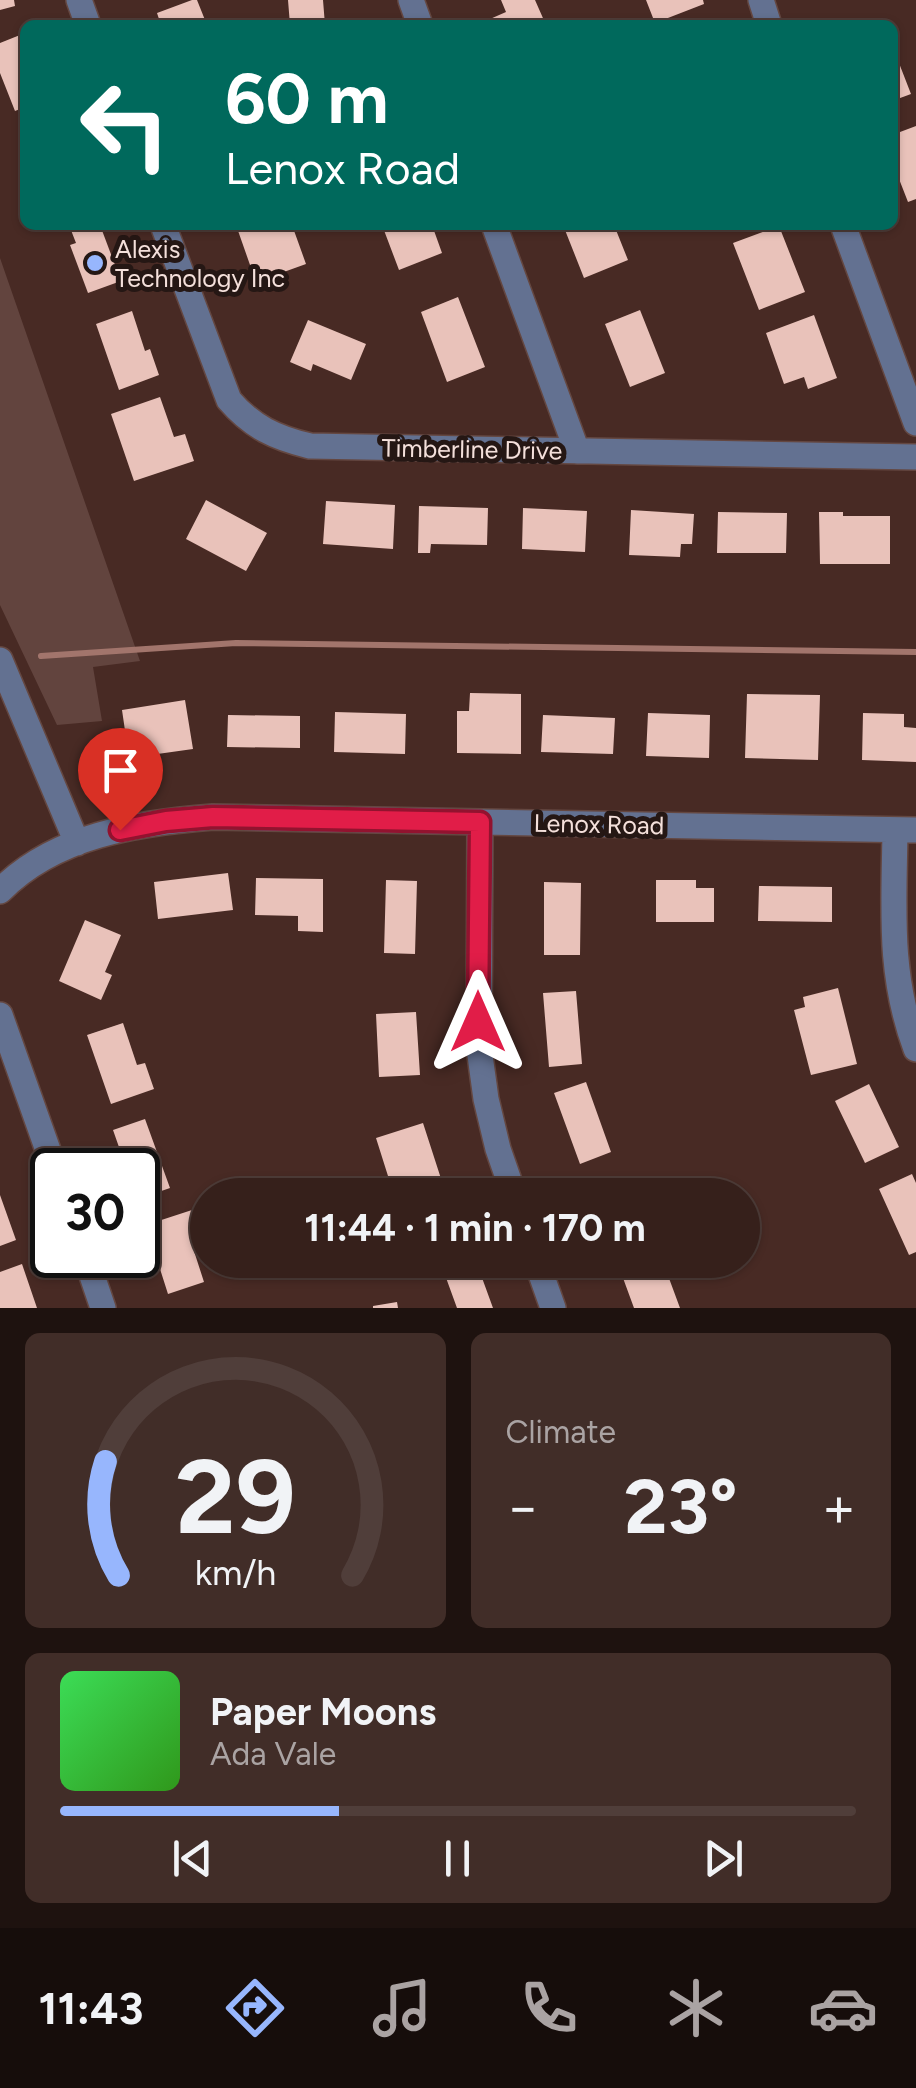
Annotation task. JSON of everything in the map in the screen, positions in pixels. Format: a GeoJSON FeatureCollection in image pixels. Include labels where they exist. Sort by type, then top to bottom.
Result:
{"type":"FeatureCollection","features":[{"type":"Feature","properties":{"kind":"street","name":"Timberline Drive"},"geometry":{"type":"LineString","coordinates":[[165,230],[229,400],[262,430],[285,440],[310,446],[916,456]]}},
{"type":"Feature","properties":{"kind":"street"},"geometry":{"type":"LineString","coordinates":[[496,230],[577,450]]}},
{"type":"Feature","properties":{"kind":"street"},"geometry":{"type":"LineString","coordinates":[[845,230],[916,423]]}},
{"type":"Feature","properties":{"kind":"street"},"geometry":{"type":"LineString","coordinates":[[0,660],[77,843]]}},
{"type":"Feature","properties":{"kind":"street","name":"Lenox Road"},"geometry":{"type":"LineString","coordinates":[[0,891],[18,872],[41,857],[77,843],[166,821],[213,817],[905,830]]}},
{"type":"Feature","properties":{"kind":"street"},"geometry":{"type":"LineString","coordinates":[[480,822],[479,1048],[486,1099],[508,1178]]}},
{"type":"Feature","properties":{"kind":"street"},"geometry":{"type":"LineString","coordinates":[[905,830],[893,940],[897,982],[916,1049]]}},
{"type":"Feature","properties":{"kind":"street"},"geometry":{"type":"LineString","coordinates":[[0,1015],[47,1148]]}},
{"type":"Feature","properties":{"kind":"street"},"geometry":{"type":"LineString","coordinates":[[93,1278],[104,1308]]}},
{"type":"Feature","properties":{"kind":"street"},"geometry":{"type":"LineString","coordinates":[[542,1278],[553,1308]]}},
{"type":"Feature","properties":{"kind":"shaded area"},"geometry":{"type":"Polygon","coordinates":[[[0,258],[140,661],[93,667],[102,721],[57,725],[0,605],[0,258]]]}},
{"type":"Feature","properties":{"kind":"building"},"geometry":{"type":"Polygon","coordinates":[[[0,0],[14,0],[15,6],[0,10],[0,0]]]}},
{"type":"Feature","properties":{"kind":"building"},"geometry":{"type":"Polygon","coordinates":[[[197,0],[205,20],[159,20],[157,13],[197,0]]]}},
{"type":"Feature","properties":{"kind":"building"},"geometry":{"type":"Polygon","coordinates":[[[288,0],[323,0],[325,20],[290,20],[288,0]]]}},
{"type":"Feature","properties":{"kind":"building"},"geometry":{"type":"Polygon","coordinates":[[[501,0],[535,0],[544,20],[490,19],[506,12],[501,0]]]}},
{"type":"Feature","properties":{"kind":"building"},"geometry":{"type":"Polygon","coordinates":[[[646,0],[703,0],[704,4],[654,20],[646,0]]]}},
{"type":"Feature","properties":{"kind":"building"},"geometry":{"type":"Polygon","coordinates":[[[20,35],[20,109],[15,111],[0,73],[0,43],[20,35]]]}},
{"type":"Feature","properties":{"kind":"building"},"geometry":{"type":"Polygon","coordinates":[[[898,60],[911,94],[898,99],[898,60]]]}},
{"type":"Feature","properties":{"kind":"building"},"geometry":{"type":"Polygon","coordinates":[[[916,126],[916,199],[908,202],[898,176],[898,133],[916,126]]]}},
{"type":"Feature","properties":{"kind":"building","name":"Alexis Technology Inc"},"geometry":{"type":"Polygon","coordinates":[[[71,230],[102,230],[121,281],[88,293],[70,245],[76,243],[71,230]]]}},
{"type":"Feature","properties":{"kind":"building"},"geometry":{"type":"Polygon","coordinates":[[[238,230],[294,230],[306,264],[256,282],[238,230]]]}},
{"type":"Feature","properties":{"kind":"building"},"geometry":{"type":"Polygon","coordinates":[[[384,230],[434,230],[442,253],[399,270],[384,230]]]}},
{"type":"Feature","properties":{"kind":"building"},"geometry":{"type":"Polygon","coordinates":[[[565,230],[616,230],[628,260],[584,278],[565,230]]]}},
{"type":"Feature","properties":{"kind":"building"},"geometry":{"type":"Polygon","coordinates":[[[768,230],[781,230],[805,292],[759,310],[733,243],[768,230]]]}},
{"type":"Feature","properties":{"kind":"building"},"geometry":{"type":"Polygon","coordinates":[[[458,297],[485,367],[447,382],[421,312],[458,297]]]}},
{"type":"Feature","properties":{"kind":"building"},"geometry":{"type":"Polygon","coordinates":[[[640,310],[665,373],[630,387],[605,324],[640,310]]]}},
{"type":"Feature","properties":{"kind":"building"},"geometry":{"type":"Polygon","coordinates":[[[132,311],[145,351],[150,349],[159,375],[119,390],[96,324],[132,311]]]}},
{"type":"Feature","properties":{"kind":"building"},"geometry":{"type":"Polygon","coordinates":[[[814,315],[837,378],[808,389],[804,377],[784,384],[766,333],[814,315]]]}},
{"type":"Feature","properties":{"kind":"building"},"geometry":{"type":"Polygon","coordinates":[[[308,320],[366,344],[351,380],[313,364],[311,371],[290,362],[308,320]]]}},
{"type":"Feature","properties":{"kind":"building"},"geometry":{"type":"Polygon","coordinates":[[[160,397],[174,437],[185,434],[194,461],[134,481],[111,414],[160,397]]]}},
{"type":"Feature","properties":{"kind":"building"},"geometry":{"type":"Polygon","coordinates":[[[206,500],[267,533],[246,571],[186,539],[206,500]]]}},
{"type":"Feature","properties":{"kind":"building"},"geometry":{"type":"Polygon","coordinates":[[[326,501],[395,505],[393,549],[323,544],[326,501]]]}},
{"type":"Feature","properties":{"kind":"building"},"geometry":{"type":"Polygon","coordinates":[[[419,506],[488,508],[487,545],[431,544],[430,553],[418,553],[419,506]]]}},
{"type":"Feature","properties":{"kind":"building"},"geometry":{"type":"Polygon","coordinates":[[[523,508],[587,511],[585,552],[522,549],[523,508]]]}},
{"type":"Feature","properties":{"kind":"building"},"geometry":{"type":"Polygon","coordinates":[[[631,510],[694,514],[692,544],[681,544],[680,557],[629,555],[631,510]]]}},
{"type":"Feature","properties":{"kind":"building"},"geometry":{"type":"Polygon","coordinates":[[[718,512],[787,513],[786,553],[717,553],[718,512]]]}},
{"type":"Feature","properties":{"kind":"building"},"geometry":{"type":"Polygon","coordinates":[[[819,512],[890,516],[890,564],[820,564],[819,512]]]}},
{"type":"Feature","properties":{"kind":"building"},"geometry":{"type":"Polygon","coordinates":[[[470,693],[521,694],[521,754],[457,753],[457,711],[469,711],[470,693]]]}},
{"type":"Feature","properties":{"kind":"building"},"geometry":{"type":"Polygon","coordinates":[[[747,694],[820,695],[818,760],[745,758],[747,694]]]}},
{"type":"Feature","properties":{"kind":"building"},"geometry":{"type":"Polygon","coordinates":[[[185,700],[193,749],[129,758],[122,710],[185,700]]]}},
{"type":"Feature","properties":{"kind":"building"},"geometry":{"type":"Polygon","coordinates":[[[335,712],[406,714],[405,754],[334,752],[335,712]]]}},
{"type":"Feature","properties":{"kind":"building"},"geometry":{"type":"Polygon","coordinates":[[[648,713],[710,715],[709,758],[646,756],[648,713]]]}},
{"type":"Feature","properties":{"kind":"building"},"geometry":{"type":"Polygon","coordinates":[[[863,713],[904,714],[904,727],[916,728],[916,762],[862,760],[863,713]]]}},
{"type":"Feature","properties":{"kind":"building"},"geometry":{"type":"Polygon","coordinates":[[[228,715],[300,716],[300,748],[227,747],[228,715]]]}},
{"type":"Feature","properties":{"kind":"building"},"geometry":{"type":"Polygon","coordinates":[[[543,715],[615,718],[613,754],[541,752],[543,715]]]}},
{"type":"Feature","properties":{"kind":"building"},"geometry":{"type":"Polygon","coordinates":[[[228,873],[233,910],[158,919],[154,882],[228,873]]]}},
{"type":"Feature","properties":{"kind":"building"},"geometry":{"type":"Polygon","coordinates":[[[256,878],[323,879],[323,932],[298,931],[298,916],[255,915],[256,878]]]}},
{"type":"Feature","properties":{"kind":"building"},"geometry":{"type":"Polygon","coordinates":[[[386,880],[417,881],[415,954],[384,953],[386,880]]]}},
{"type":"Feature","properties":{"kind":"building"},"geometry":{"type":"Polygon","coordinates":[[[656,880],[696,880],[696,888],[714,888],[714,922],[656,922],[656,880]]]}},
{"type":"Feature","properties":{"kind":"building"},"geometry":{"type":"Polygon","coordinates":[[[544,882],[581,883],[580,955],[544,955],[544,882]]]}},
{"type":"Feature","properties":{"kind":"building"},"geometry":{"type":"Polygon","coordinates":[[[759,886],[832,887],[832,922],[758,921],[759,886]]]}},
{"type":"Feature","properties":{"kind":"building"},"geometry":{"type":"Polygon","coordinates":[[[85,920],[121,935],[105,972],[112,975],[101,1000],[59,981],[85,920]]]}},
{"type":"Feature","properties":{"kind":"building"},"geometry":{"type":"Polygon","coordinates":[[[838,988],[857,1064],[811,1075],[794,1010],[805,1007],[803,997],[838,988]]]}},
{"type":"Feature","properties":{"kind":"building"},"geometry":{"type":"Polygon","coordinates":[[[576,991],[582,1064],[549,1067],[543,993],[576,991]]]}},
{"type":"Feature","properties":{"kind":"building"},"geometry":{"type":"Polygon","coordinates":[[[416,1012],[420,1075],[379,1077],[376,1014],[416,1012]]]}},
{"type":"Feature","properties":{"kind":"building"},"geometry":{"type":"Polygon","coordinates":[[[123,1023],[137,1065],[145,1063],[154,1089],[111,1104],[87,1035],[123,1023]]]}},
{"type":"Feature","properties":{"kind":"building"},"geometry":{"type":"Polygon","coordinates":[[[586,1082],[611,1152],[580,1164],[554,1093],[586,1082]]]}},
{"type":"Feature","properties":{"kind":"building"},"geometry":{"type":"Polygon","coordinates":[[[869,1084],[899,1147],[865,1163],[835,1101],[869,1084]]]}},
{"type":"Feature","properties":{"kind":"building"},"geometry":{"type":"Polygon","coordinates":[[[145,1119],[156,1148],[119,1148],[113,1130],[145,1119]]]}},
{"type":"Feature","properties":{"kind":"building"},"geometry":{"type":"Polygon","coordinates":[[[423,1123],[441,1178],[389,1178],[376,1138],[423,1123]]]}},
{"type":"Feature","properties":{"kind":"building"},"geometry":{"type":"Polygon","coordinates":[[[160,1160],[170,1188],[160,1191],[160,1160]]]}},
{"type":"Feature","properties":{"kind":"building"},"geometry":{"type":"Polygon","coordinates":[[[912,1174],[916,1183],[916,1252],[909,1255],[879,1189],[912,1174]]]}},
{"type":"Feature","properties":{"kind":"building"},"geometry":{"type":"Polygon","coordinates":[[[0,1195],[16,1240],[0,1246],[0,1195]]]}},
{"type":"Feature","properties":{"kind":"building"},"geometry":{"type":"Polygon","coordinates":[[[190,1211],[190,1278],[203,1278],[204,1282],[168,1294],[160,1269],[160,1220],[190,1211]]]}},
{"type":"Feature","properties":{"kind":"building"},"geometry":{"type":"Polygon","coordinates":[[[22,1264],[37,1308],[0,1308],[0,1272],[22,1264]]]}},
{"type":"Feature","properties":{"kind":"building"},"geometry":{"type":"Polygon","coordinates":[[[446,1278],[482,1278],[493,1308],[457,1308],[446,1278]]]}},
{"type":"Feature","properties":{"kind":"building"},"geometry":{"type":"Polygon","coordinates":[[[623,1278],[669,1278],[680,1308],[634,1308],[623,1278]]]}},
{"type":"Feature","properties":{"kind":"building"},"geometry":{"type":"Polygon","coordinates":[[[397,1302],[398,1308],[373,1308],[373,1306],[397,1302]]]}},
{"type":"Feature","properties":{"kind":"waterway"},"geometry":{"type":"LineString","coordinates":[[41,656],[236,643],[916,652]]}},
{"type":"Feature","properties":{"kind":"place","name":"Alexis Technology Inc"},"geometry":{"type":"Point","coordinates":[95,263]}},
{"type":"Feature","properties":{"kind":"route"},"geometry":{"type":"LineString","coordinates":[[120,830],[213,817],[480,822],[478,1022]]}}]}
